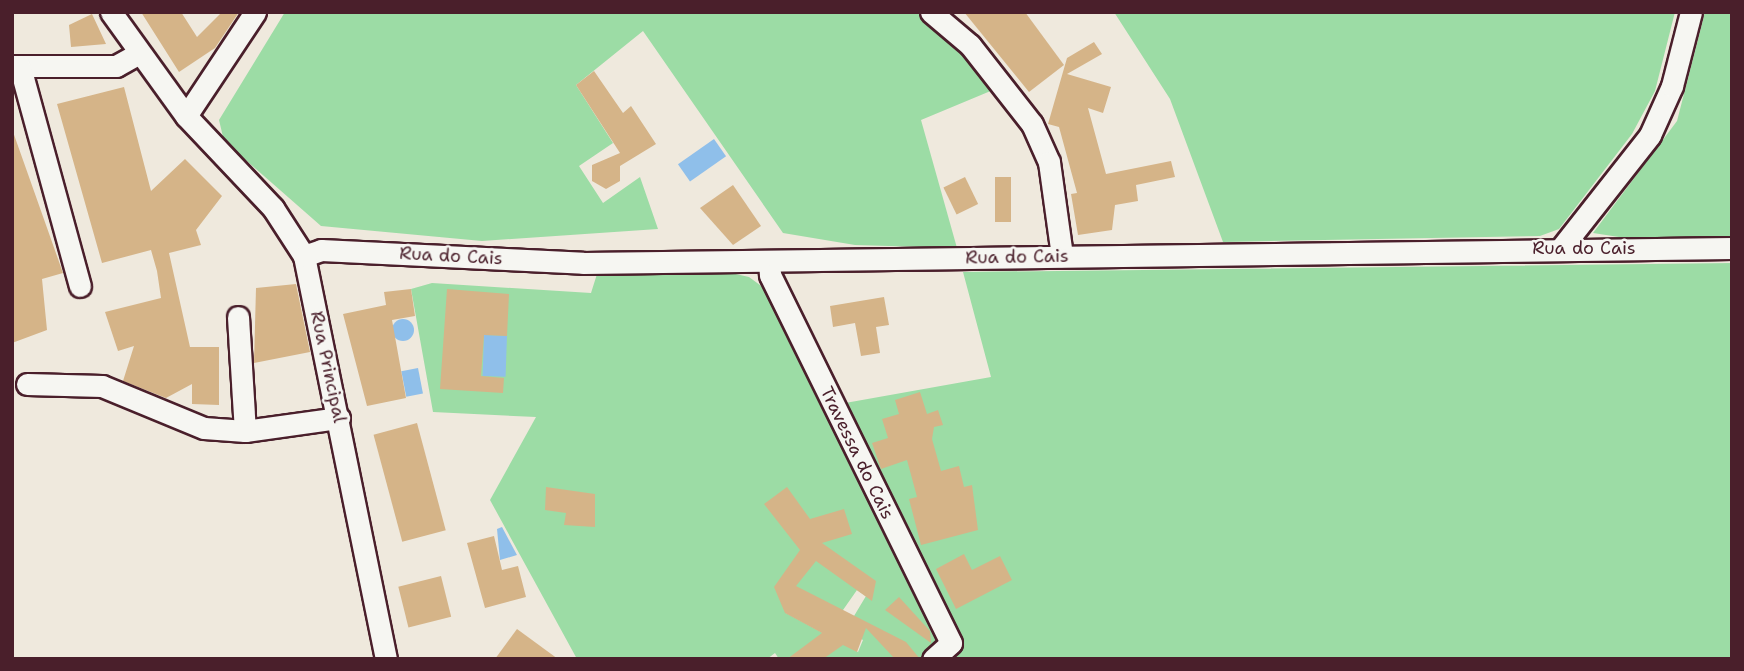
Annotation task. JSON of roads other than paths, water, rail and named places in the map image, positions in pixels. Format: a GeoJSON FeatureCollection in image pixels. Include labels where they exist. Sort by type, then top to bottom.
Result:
{"type":"FeatureCollection","features":[{"type":"Feature","properties":{"kind":"street","name":"Rua Principal"},"geometry":{"type":"LineString","coordinates":[[111,12],[186,116],[273,208],[304,256],[386,659]]}},
{"type":"Feature","properties":{"kind":"street"},"geometry":{"type":"LineString","coordinates":[[186,116],[255,12]]}},
{"type":"Feature","properties":{"kind":"street"},"geometry":{"type":"LineString","coordinates":[[932,12],[979,55],[1032,124],[1049,162],[1062,256]]}},
{"type":"Feature","properties":{"kind":"street"},"geometry":{"type":"LineString","coordinates":[[1562,247],[1650,135],[1672,86],[1691,12]]}},
{"type":"Feature","properties":{"kind":"street"},"geometry":{"type":"LineString","coordinates":[[80,286],[16,66],[116,66],[139,53]]}},
{"type":"Feature","properties":{"kind":"street","name":"Rua do Cais"},"geometry":{"type":"LineString","coordinates":[[304,256],[321,250],[583,262],[769,261],[1562,247],[1732,248]]}},
{"type":"Feature","properties":{"kind":"street","name":"Travessa do Cais"},"geometry":{"type":"LineString","coordinates":[[769,261],[951,643],[933,659]]}},
{"type":"Feature","properties":{"kind":"street"},"geometry":{"type":"LineString","coordinates":[[238,317],[245,432]]}},
{"type":"Feature","properties":{"kind":"street"},"geometry":{"type":"LineString","coordinates":[[27,384],[102,386],[204,428],[245,432],[339,418]]}},
{"type":"Feature","properties":{"kind":"water"},"geometry":{"type":"Polygon","coordinates":[[[714,139],[726,156],[690,181],[678,164],[714,139]]]}},
{"type":"Feature","properties":{"kind":"water"},"geometry":{"type":"Polygon","coordinates":[[[403,319],[411,322],[414,330],[411,338],[403,341],[395,338],[392,330],[395,322],[403,319]]]}},
{"type":"Feature","properties":{"kind":"water"},"geometry":{"type":"Polygon","coordinates":[[[484,335],[507,336],[506,377],[483,376],[484,335]]]}},
{"type":"Feature","properties":{"kind":"water"},"geometry":{"type":"Polygon","coordinates":[[[418,368],[423,394],[406,397],[401,371],[418,368]]]}},
{"type":"Feature","properties":{"kind":"water"},"geometry":{"type":"Polygon","coordinates":[[[502,527],[517,555],[500,560],[497,529],[502,527]]]}}]}
